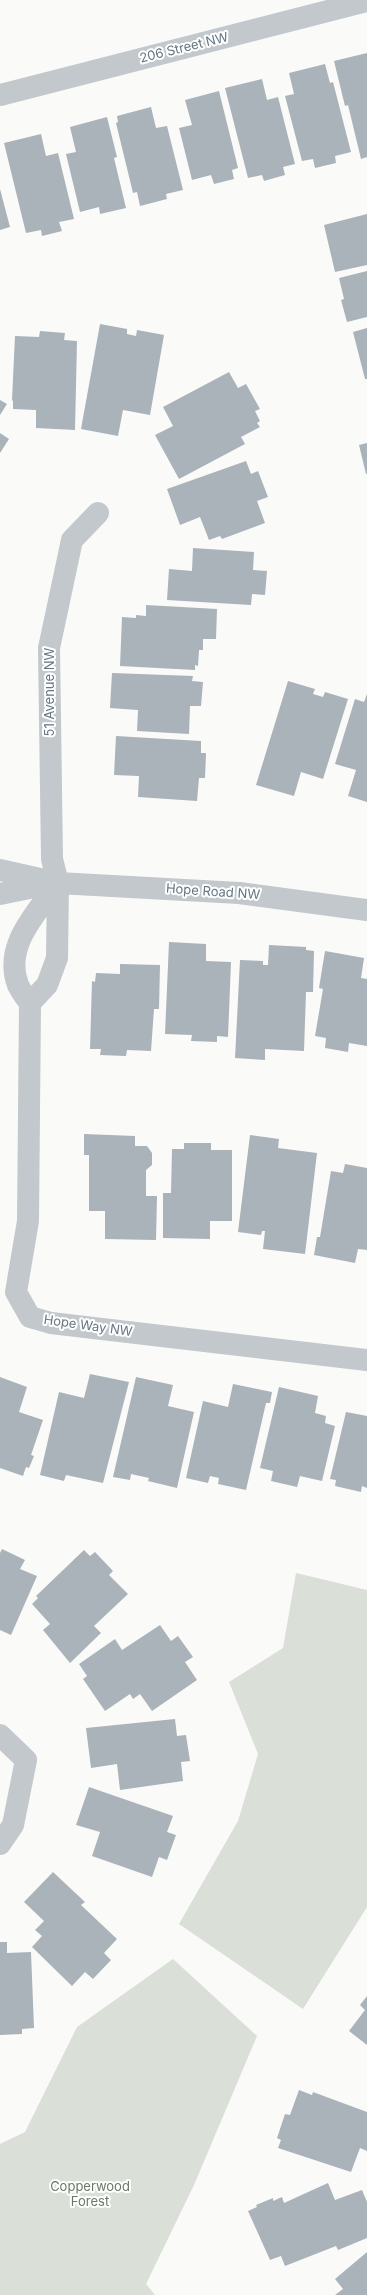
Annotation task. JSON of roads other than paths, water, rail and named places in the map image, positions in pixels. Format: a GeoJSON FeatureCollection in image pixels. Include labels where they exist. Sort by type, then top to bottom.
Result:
{"type":"FeatureCollection","features":[{"type":"Feature","properties":{"kind":"street","name":"206 Street NW"},"geometry":{"type":"LineString","coordinates":[[0,95],[367,1]]}},
{"type":"Feature","properties":{"kind":"street","name":"51 Avenue NW"},"geometry":{"type":"LineString","coordinates":[[58,883],[52,859],[49,648],[72,540],[98,513]]}},
{"type":"Feature","properties":{"kind":"street","name":"Hope Road NW"},"geometry":{"type":"LineString","coordinates":[[0,870],[58,883],[239,893],[367,910]]}},
{"type":"Feature","properties":{"kind":"street","name":"Hope Road NW"},"geometry":{"type":"LineString","coordinates":[[0,894],[58,883]]}},
{"type":"Feature","properties":{"kind":"street"},"geometry":{"type":"LineString","coordinates":[[58,883],[57,958],[47,985],[30,1003],[18,985],[14,958],[22,934],[58,883]]}},
{"type":"Feature","properties":{"kind":"street","name":"Hope Way NW"},"geometry":{"type":"LineString","coordinates":[[30,1003],[28,1221],[16,1292],[30,1317],[51,1323],[367,1360]]}},
{"type":"Feature","properties":{"kind":"street"},"geometry":{"type":"LineString","coordinates":[[0,1735],[26,1760],[13,1825],[0,1844]]}},
{"type":"Feature","properties":{"kind":"park label","name":"Copperwood Forest"},"geometry":{"type":"Point","coordinates":[90,2194]}}]}
